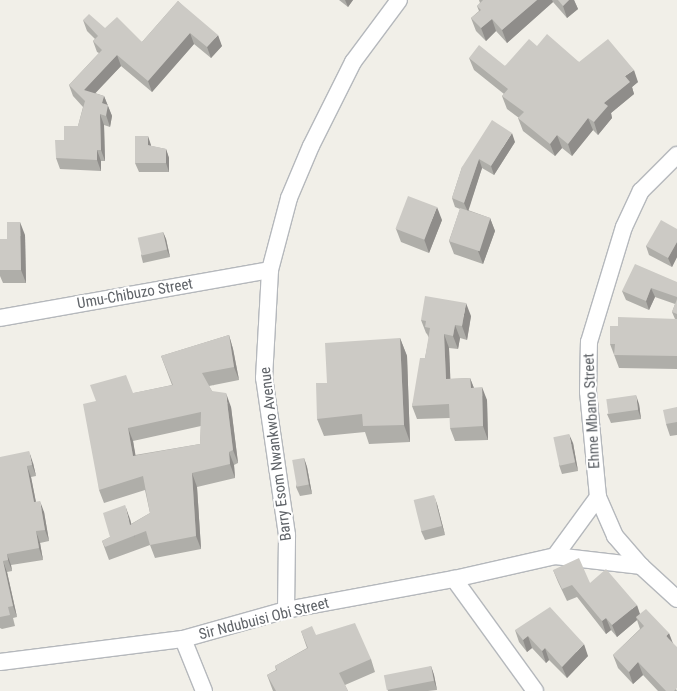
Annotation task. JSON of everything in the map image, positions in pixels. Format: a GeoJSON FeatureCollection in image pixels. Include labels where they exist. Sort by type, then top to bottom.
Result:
{"type":"FeatureCollection","features":[{"type":"Feature","properties":{"kind":"street","name":"Barry Esom Nwankwo Avenue"},"geometry":{"type":"LineString","coordinates":[[286,610],[287,535],[264,378],[270,270],[289,198],[311,146],[354,62],[399,0]]}},
{"type":"Feature","properties":{"kind":"street","name":"Ehme Mbano Street"},"geometry":{"type":"LineString","coordinates":[[675,160],[641,191],[624,227],[589,342],[588,392],[598,497],[615,536],[641,566],[677,599]]}},
{"type":"Feature","properties":{"kind":"street","name":"Umu-Chibuzo Street"},"geometry":{"type":"LineString","coordinates":[[0,318],[270,270]]}},
{"type":"Feature","properties":{"kind":"street"},"geometry":{"type":"LineString","coordinates":[[555,556],[598,497]]}},
{"type":"Feature","properties":{"kind":"street","name":"Sir Ndubuisi Obi Street"},"geometry":{"type":"LineString","coordinates":[[0,662],[183,639],[286,610],[454,579],[555,556],[641,566]]}},
{"type":"Feature","properties":{"kind":"street"},"geometry":{"type":"LineString","coordinates":[[454,579],[535,691]]}},
{"type":"Feature","properties":{"kind":"street"},"geometry":{"type":"LineString","coordinates":[[183,639],[204,691]]}},
{"type":"Feature","properties":{"kind":"building"},"geometry":{"type":"Polygon","coordinates":[[[483,0],[537,0],[502,30],[492,19],[481,28],[471,18],[481,10],[477,6],[483,0]]]}},
{"type":"Feature","properties":{"kind":"building"},"geometry":{"type":"Polygon","coordinates":[[[558,0],[569,0],[563,6],[558,0]]]}},
{"type":"Feature","properties":{"kind":"building"},"geometry":{"type":"Polygon","coordinates":[[[178,1],[218,35],[207,47],[190,33],[148,81],[117,55],[84,90],[104,96],[102,103],[108,105],[106,116],[100,114],[101,150],[97,150],[97,160],[56,158],[55,140],[64,140],[64,126],[78,126],[85,101],[69,85],[102,50],[93,41],[98,36],[83,20],[89,14],[105,28],[117,17],[142,42],[178,1]]]}},
{"type":"Feature","properties":{"kind":"building"},"geometry":{"type":"Polygon","coordinates":[[[547,34],[579,62],[608,39],[634,70],[625,76],[630,82],[604,103],[608,106],[594,122],[588,118],[568,144],[557,135],[550,144],[518,118],[524,112],[502,96],[508,89],[469,58],[479,45],[505,66],[529,39],[537,46],[547,34]]]}},
{"type":"Feature","properties":{"kind":"building"},"geometry":{"type":"Polygon","coordinates":[[[492,120],[512,133],[491,166],[479,159],[464,203],[452,198],[462,167],[492,120]]]}},
{"type":"Feature","properties":{"kind":"building"},"geometry":{"type":"Polygon","coordinates":[[[135,136],[148,136],[148,145],[166,149],[166,163],[135,163],[135,136]]]}},
{"type":"Feature","properties":{"kind":"building"},"geometry":{"type":"Polygon","coordinates":[[[408,196],[437,207],[424,240],[395,229],[408,196]]]}},
{"type":"Feature","properties":{"kind":"building"},"geometry":{"type":"Polygon","coordinates":[[[460,208],[490,218],[480,251],[449,241],[460,208]]]}},
{"type":"Feature","properties":{"kind":"building"},"geometry":{"type":"Polygon","coordinates":[[[661,220],[677,229],[677,242],[668,258],[646,246],[661,220]]]}},
{"type":"Feature","properties":{"kind":"building"},"geometry":{"type":"Polygon","coordinates":[[[7,222],[20,222],[21,270],[0,270],[0,239],[7,239],[7,222]]]}},
{"type":"Feature","properties":{"kind":"building"},"geometry":{"type":"Polygon","coordinates":[[[163,232],[167,250],[142,255],[138,238],[163,232]]]}},
{"type":"Feature","properties":{"kind":"building"},"geometry":{"type":"Polygon","coordinates":[[[635,264],[677,282],[677,297],[651,288],[646,301],[622,291],[635,264]]]}},
{"type":"Feature","properties":{"kind":"building"},"geometry":{"type":"Polygon","coordinates":[[[425,296],[466,303],[462,326],[455,325],[453,336],[444,334],[446,379],[470,378],[471,388],[482,387],[483,426],[450,428],[449,404],[412,406],[420,358],[425,358],[430,328],[425,327],[426,321],[421,320],[425,296]]]}},
{"type":"Feature","properties":{"kind":"building"},"geometry":{"type":"Polygon","coordinates":[[[677,299],[677,314],[672,312],[677,299]]]}},
{"type":"Feature","properties":{"kind":"building"},"geometry":{"type":"Polygon","coordinates":[[[618,317],[677,319],[677,356],[614,355],[615,344],[610,344],[610,326],[618,326],[618,317]]]}},
{"type":"Feature","properties":{"kind":"building"},"geometry":{"type":"Polygon","coordinates":[[[229,335],[234,367],[202,373],[212,391],[226,393],[233,450],[229,452],[230,464],[192,473],[196,536],[150,545],[146,531],[105,547],[102,541],[110,537],[103,513],[125,505],[130,525],[150,513],[143,476],[99,490],[83,404],[96,401],[90,385],[126,375],[133,393],[173,385],[161,356],[229,335]],[[201,412],[128,428],[133,456],[200,444],[201,412]]]}},
{"type":"Feature","properties":{"kind":"building"},"geometry":{"type":"Polygon","coordinates":[[[400,338],[404,425],[363,426],[362,414],[317,419],[316,383],[327,383],[325,343],[400,338]]]}},
{"type":"Feature","properties":{"kind":"building"},"geometry":{"type":"Polygon","coordinates":[[[636,395],[638,410],[608,414],[606,399],[636,395]]]}},
{"type":"Feature","properties":{"kind":"building"},"geometry":{"type":"Polygon","coordinates":[[[677,407],[677,422],[666,424],[663,410],[677,407]]]}},
{"type":"Feature","properties":{"kind":"building"},"geometry":{"type":"Polygon","coordinates":[[[569,434],[575,462],[559,466],[553,437],[569,434]]]}},
{"type":"Feature","properties":{"kind":"building"},"geometry":{"type":"Polygon","coordinates":[[[29,451],[32,465],[27,466],[34,502],[40,501],[45,530],[36,531],[39,548],[7,554],[8,560],[3,561],[13,606],[8,607],[10,615],[0,617],[0,457],[29,451]]]}},
{"type":"Feature","properties":{"kind":"building"},"geometry":{"type":"Polygon","coordinates":[[[304,458],[309,485],[297,487],[292,460],[304,458]]]}},
{"type":"Feature","properties":{"kind":"building"},"geometry":{"type":"Polygon","coordinates":[[[434,495],[442,526],[421,531],[414,500],[434,495]]]}},
{"type":"Feature","properties":{"kind":"building"},"geometry":{"type":"Polygon","coordinates":[[[579,558],[590,583],[606,569],[637,605],[612,625],[606,618],[602,621],[572,585],[562,589],[553,570],[579,558]]]}},
{"type":"Feature","properties":{"kind":"building"},"geometry":{"type":"Polygon","coordinates":[[[550,607],[584,644],[562,667],[545,648],[542,651],[528,636],[523,640],[515,630],[550,607]]]}},
{"type":"Feature","properties":{"kind":"building"},"geometry":{"type":"Polygon","coordinates":[[[646,609],[669,633],[666,636],[677,647],[677,688],[674,691],[666,691],[638,662],[629,672],[613,655],[644,626],[636,617],[646,609]]]}},
{"type":"Feature","properties":{"kind":"building"},"geometry":{"type":"Polygon","coordinates":[[[355,623],[371,659],[339,673],[348,691],[276,691],[267,675],[277,670],[275,666],[308,648],[301,631],[312,626],[316,635],[355,623]]]}},
{"type":"Feature","properties":{"kind":"building"},"geometry":{"type":"Polygon","coordinates":[[[431,666],[434,681],[387,690],[384,675],[431,666]]]}}]}
